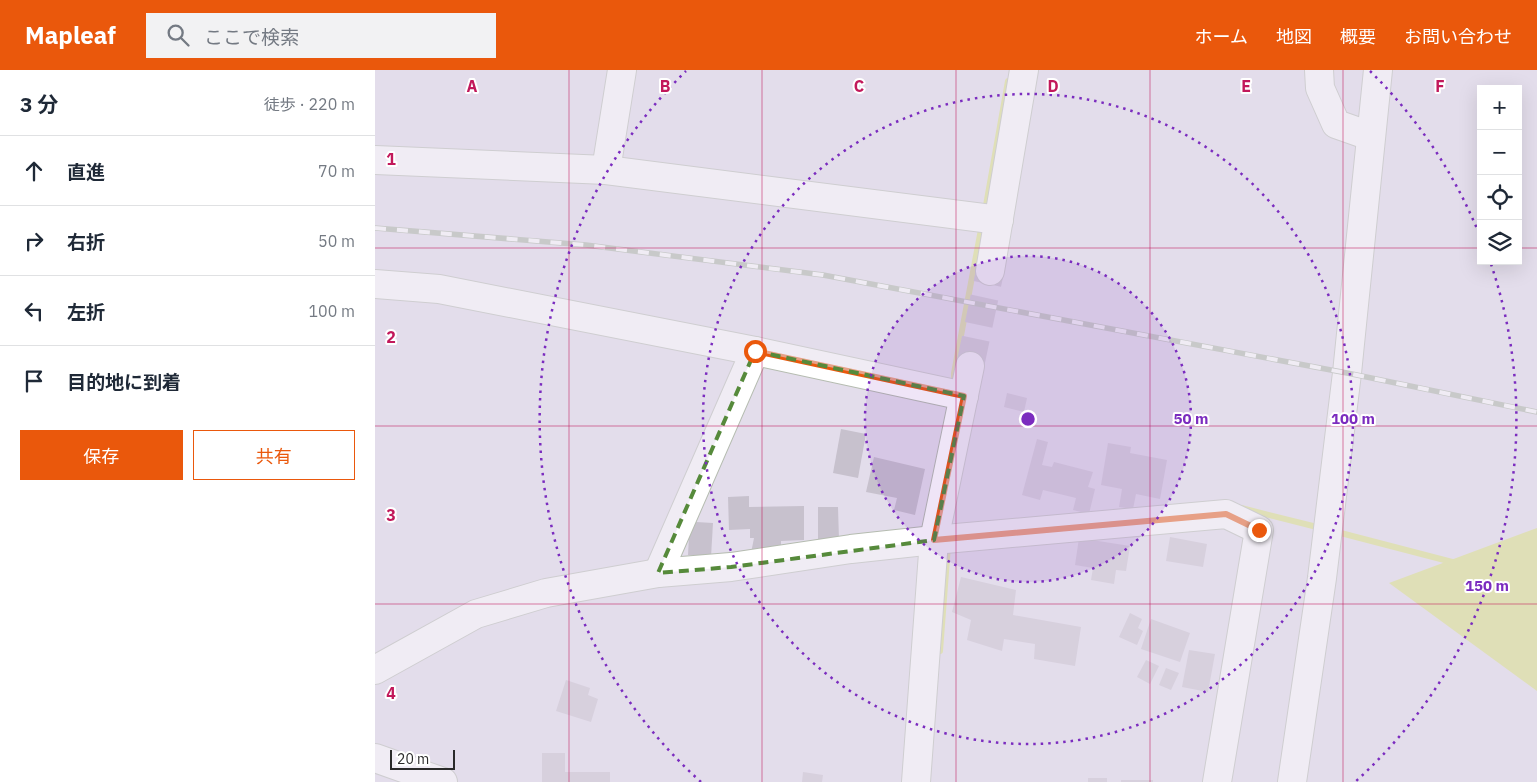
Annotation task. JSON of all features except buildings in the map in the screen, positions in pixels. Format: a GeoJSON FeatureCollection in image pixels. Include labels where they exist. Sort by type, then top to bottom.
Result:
{"type":"FeatureCollection","features":[{"type":"Feature","properties":{"kind":"street"},"geometry":{"type":"LineString","coordinates":[[606,170],[622,70]]}},
{"type":"Feature","properties":{"kind":"street"},"geometry":{"type":"LineString","coordinates":[[990,271],[1024,70]]}},
{"type":"Feature","properties":{"kind":"street"},"geometry":{"type":"LineString","coordinates":[[1319,70],[1320,88],[1336,124],[1370,136]]}},
{"type":"Feature","properties":{"kind":"street"},"geometry":{"type":"LineString","coordinates":[[1292,782],[1322,578],[1347,373],[1378,70]]}},
{"type":"Feature","properties":{"kind":"street"},"geometry":{"type":"LineString","coordinates":[[375,160],[606,170],[999,220]]}},
{"type":"Feature","properties":{"kind":"street"},"geometry":{"type":"LineString","coordinates":[[375,284],[439,289],[755,351],[964,396]]}},
{"type":"Feature","properties":{"kind":"street"},"geometry":{"type":"LineString","coordinates":[[658,573],[755,351]]}},
{"type":"Feature","properties":{"kind":"street"},"geometry":{"type":"LineString","coordinates":[[916,782],[934,540],[970,366]]}},
{"type":"Feature","properties":{"kind":"street"},"geometry":{"type":"LineString","coordinates":[[375,670],[476,614],[546,593],[658,573],[731,567],[851,549],[1226,514],[1259,530],[1217,782]]}},
{"type":"Feature","properties":{"kind":"street"},"geometry":{"type":"LineString","coordinates":[[375,758],[443,782]]}},
{"type":"Feature","properties":{"kind":"highlighted area"},"geometry":{"type":"Polygon","coordinates":[[[755,351],[964,396],[934,540],[731,567],[658,573],[755,351]]]}},
{"type":"Feature","properties":{"kind":"shaded area"},"geometry":{"type":"Polygon","coordinates":[[[1537,528],[1537,691],[1389,583],[1537,528]]]}},
{"type":"Feature","properties":{"kind":"waterway"},"geometry":{"type":"LineString","coordinates":[[985,211],[1008,81]]}},
{"type":"Feature","properties":{"kind":"waterway"},"geometry":{"type":"LineString","coordinates":[[954,384],[954,373],[982,224]]}},
{"type":"Feature","properties":{"kind":"waterway"},"geometry":{"type":"LineString","coordinates":[[1241,508],[1321,528]]}},
{"type":"Feature","properties":{"kind":"waterway"},"geometry":{"type":"LineString","coordinates":[[1333,531],[1456,563]]}},
{"type":"Feature","properties":{"kind":"waterway"},"geometry":{"type":"LineString","coordinates":[[940,651],[948,546]]}},
{"type":"Feature","properties":{"kind":"tunnel"},"geometry":{"type":"LineString","coordinates":[[970,366],[990,271]]}},
{"type":"Feature","properties":{"kind":"railway"},"geometry":{"type":"LineString","coordinates":[[375,228],[586,245],[823,275],[1347,373],[1537,412]]}},
{"type":"Feature","properties":{"kind":"route"},"geometry":{"type":"LineString","coordinates":[[755,351],[964,396],[934,540],[1226,514],[1259,530]]}}]}
